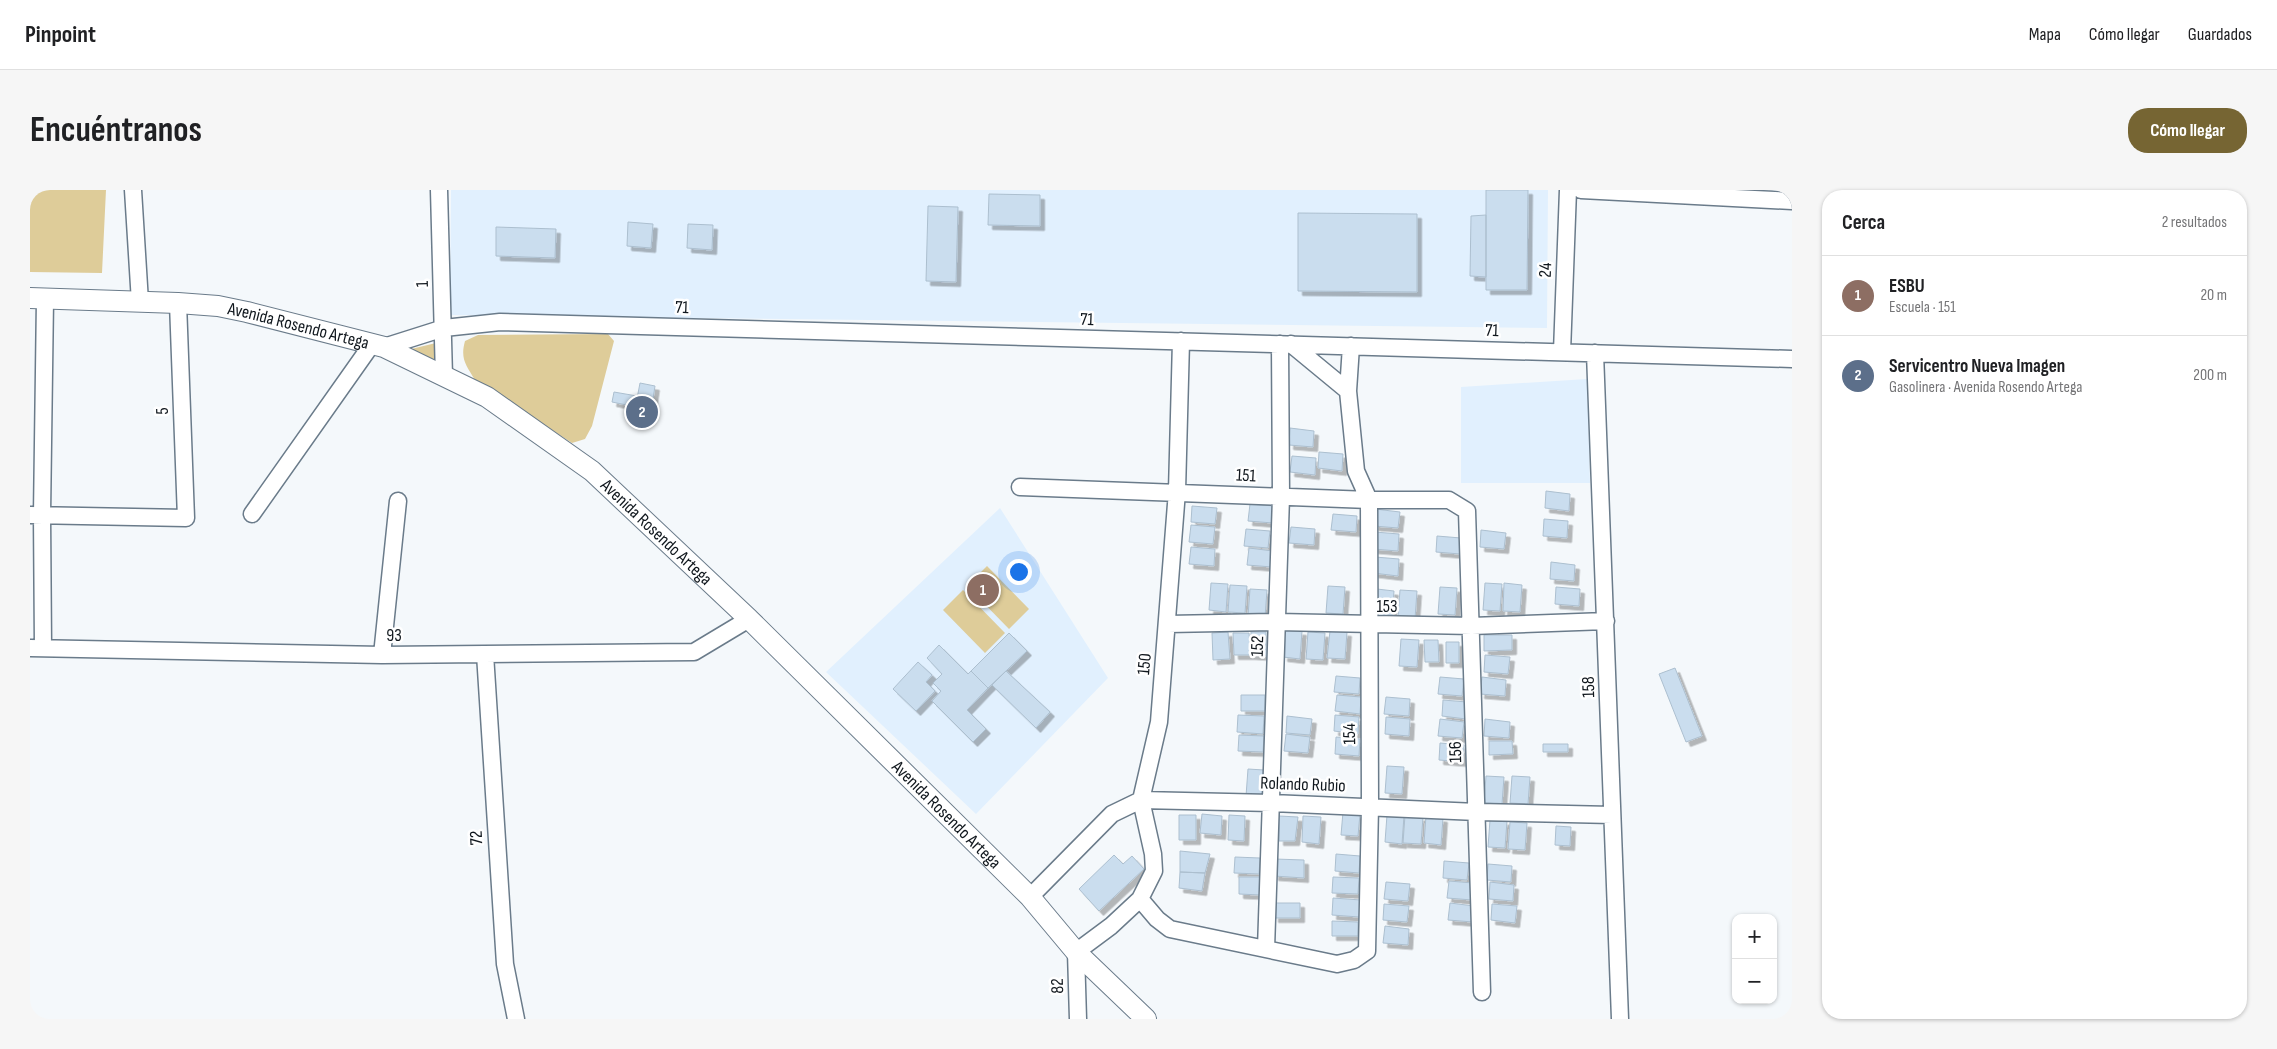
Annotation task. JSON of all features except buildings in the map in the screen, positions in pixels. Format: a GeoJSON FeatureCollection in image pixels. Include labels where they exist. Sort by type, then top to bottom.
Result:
{"type":"FeatureCollection","features":[{"type":"Feature","properties":{"kind":"main road","name":"Avenida Rosendo Artega"},"geometry":{"type":"LineString","coordinates":[[38,299],[218,306],[247,312],[378,346],[487,397],[592,471],[749,619],[1030,897],[1076,952],[1146,1019]]}},
{"type":"Feature","properties":{"kind":"street"},"geometry":{"type":"LineString","coordinates":[[133,190],[140,302]]}},
{"type":"Feature","properties":{"kind":"street","name":"1"},"geometry":{"type":"LineString","coordinates":[[440,190],[444,377]]}},
{"type":"Feature","properties":{"kind":"street","name":"24"},"geometry":{"type":"LineString","coordinates":[[1562,352],[1568,190]]}},
{"type":"Feature","properties":{"kind":"street"},"geometry":{"type":"LineString","coordinates":[[1581,190],[1792,202]]}},
{"type":"Feature","properties":{"kind":"street"},"geometry":{"type":"LineString","coordinates":[[36,648],[38,299]]}},
{"type":"Feature","properties":{"kind":"street","name":"5"},"geometry":{"type":"LineString","coordinates":[[36,515],[186,518],[178,304]]}},
{"type":"Feature","properties":{"kind":"street","name":"71"},"geometry":{"type":"LineString","coordinates":[[378,346],[444,328],[500,322],[1792,359]]}},
{"type":"Feature","properties":{"kind":"street","name":"150"},"geometry":{"type":"LineString","coordinates":[[1076,952],[1112,926],[1140,899],[1154,871],[1153,854],[1140,800],[1159,722],[1168,624],[1177,492],[1181,341]]}},
{"type":"Feature","properties":{"kind":"street"},"geometry":{"type":"LineString","coordinates":[[1285,344],[1348,391]]}},
{"type":"Feature","properties":{"kind":"street","name":"152"},"geometry":{"type":"LineString","coordinates":[[1266,949],[1285,344]]}},
{"type":"Feature","properties":{"kind":"street"},"geometry":{"type":"LineString","coordinates":[[252,514],[378,346]]}},
{"type":"Feature","properties":{"kind":"street"},"geometry":{"type":"LineString","coordinates":[[1351,346],[1348,391],[1356,471],[1369,500]]}},
{"type":"Feature","properties":{"kind":"street","name":"158"},"geometry":{"type":"LineString","coordinates":[[1595,353],[1620,1019]]}},
{"type":"Feature","properties":{"kind":"street","name":"151"},"geometry":{"type":"LineString","coordinates":[[1020,487],[1369,500],[1449,500],[1467,511]]}},
{"type":"Feature","properties":{"kind":"street","name":"154"},"geometry":{"type":"LineString","coordinates":[[1266,949],[1337,964],[1354,960],[1367,951],[1370,806],[1369,500]]}},
{"type":"Feature","properties":{"kind":"street"},"geometry":{"type":"LineString","coordinates":[[382,655],[398,501]]}},
{"type":"Feature","properties":{"kind":"street","name":"156"},"geometry":{"type":"LineString","coordinates":[[1467,511],[1482,992]]}},
{"type":"Feature","properties":{"kind":"street","name":"93"},"geometry":{"type":"LineString","coordinates":[[36,648],[382,655],[694,652],[749,619]]}},
{"type":"Feature","properties":{"kind":"street","name":"153"},"geometry":{"type":"LineString","coordinates":[[1168,624],[1277,622],[1368,626],[1472,626],[1606,621]]}},
{"type":"Feature","properties":{"kind":"street","name":"72"},"geometry":{"type":"LineString","coordinates":[[485,654],[505,964],[516,1019]]}},
{"type":"Feature","properties":{"kind":"street","name":"Rolando Rubio"},"geometry":{"type":"LineString","coordinates":[[1030,897],[1112,814],[1140,800],[1272,802],[1477,812],[1612,814]]}},
{"type":"Feature","properties":{"kind":"street"},"geometry":{"type":"LineString","coordinates":[[1140,899],[1157,919],[1170,929],[1266,949]]}},
{"type":"Feature","properties":{"kind":"street","name":"82"},"geometry":{"type":"LineString","coordinates":[[1076,952],[1078,1019]]}},
{"type":"Feature","properties":{"kind":"shaded area"},"geometry":{"type":"Polygon","coordinates":[[[30,190],[106,190],[102,273],[30,272],[30,190]]]}},
{"type":"Feature","properties":{"kind":"shaded area"},"geometry":{"type":"Polygon","coordinates":[[[451,190],[1548,190],[1547,328],[450,315],[451,190]]]}},
{"type":"Feature","properties":{"kind":"shaded area"},"geometry":{"type":"Polygon","coordinates":[[[608,334],[614,341],[592,426],[585,439],[572,443],[475,380],[467,366],[463,353],[465,341],[478,335],[608,334]]]}},
{"type":"Feature","properties":{"kind":"shaded area"},"geometry":{"type":"Polygon","coordinates":[[[436,343],[436,363],[407,350],[436,343]]]}},
{"type":"Feature","properties":{"kind":"shaded area"},"geometry":{"type":"Polygon","coordinates":[[[1587,379],[1590,483],[1461,483],[1461,387],[1587,379]]]}},
{"type":"Feature","properties":{"kind":"shaded area"},"geometry":{"type":"Polygon","coordinates":[[[1000,508],[1108,678],[976,814],[826,672],[1000,508]]]}},
{"type":"Feature","properties":{"kind":"shaded area"},"geometry":{"type":"Polygon","coordinates":[[[987,566],[1029,609],[1009,629],[967,586],[987,566]]]}},
{"type":"Feature","properties":{"kind":"shaded area"},"geometry":{"type":"Polygon","coordinates":[[[963,590],[1005,633],[985,653],[943,610],[963,590]]]}},
{"type":"Feature","properties":{"kind":"place","name":"Servicentro Nueva Imagen"},"geometry":{"type":"Point","coordinates":[642,412]}},
{"type":"Feature","properties":{"kind":"place","name":"ESBU"},"geometry":{"type":"Point","coordinates":[983,590]}}]}
